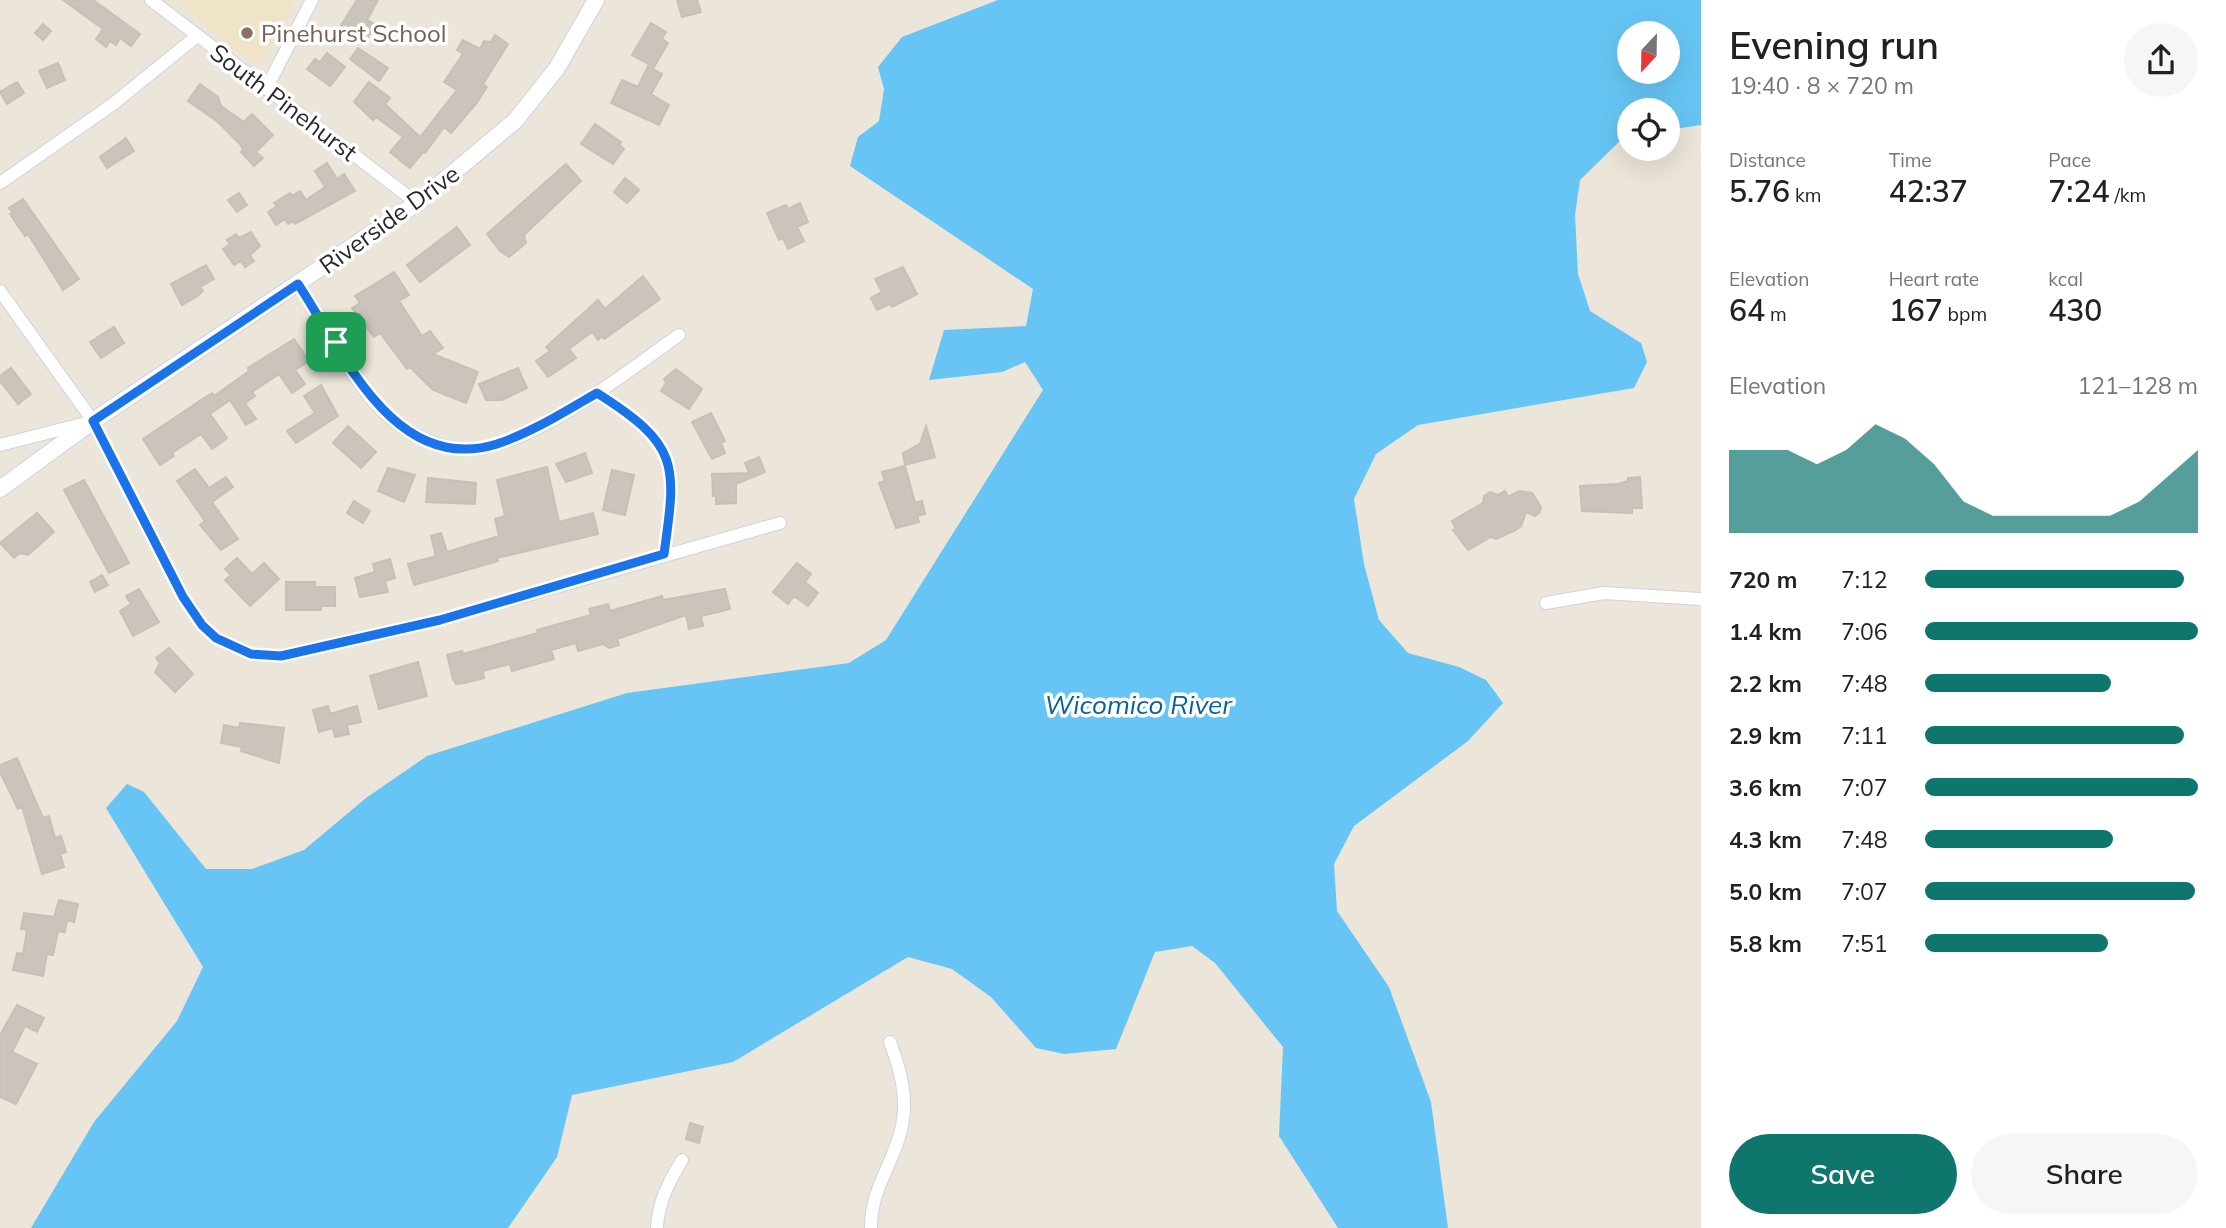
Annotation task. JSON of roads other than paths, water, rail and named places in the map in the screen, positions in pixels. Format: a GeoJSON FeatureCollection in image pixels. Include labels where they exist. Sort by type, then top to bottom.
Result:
{"type":"FeatureCollection","features":[{"type":"Feature","properties":{"kind":"street","name":"South Pinehurst"},"geometry":{"type":"LineString","coordinates":[[151,0],[417,203]]}},
{"type":"Feature","properties":{"kind":"street"},"geometry":{"type":"LineString","coordinates":[[266,89],[312,0]]}},
{"type":"Feature","properties":{"kind":"street","name":"Riverside Drive"},"geometry":{"type":"LineString","coordinates":[[0,489],[93,421],[417,203],[515,121],[557,68],[596,0]]}},
{"type":"Feature","properties":{"kind":"street"},"geometry":{"type":"LineString","coordinates":[[0,183],[113,104],[197,36]]}},
{"type":"Feature","properties":{"kind":"street"},"geometry":{"type":"LineString","coordinates":[[298,284],[372,400],[397,425],[420,438],[470,449],[496,444],[524,433],[597,393],[679,335]]}},
{"type":"Feature","properties":{"kind":"street"},"geometry":{"type":"LineString","coordinates":[[0,291],[93,421],[183,597],[202,625],[216,638],[251,654],[281,656],[440,620],[780,523]]}},
{"type":"Feature","properties":{"kind":"street"},"geometry":{"type":"LineString","coordinates":[[597,393],[636,418],[668,460],[673,495],[664,554]]}},
{"type":"Feature","properties":{"kind":"street"},"geometry":{"type":"LineString","coordinates":[[0,445],[93,421]]}},
{"type":"Feature","properties":{"kind":"street"},"geometry":{"type":"LineString","coordinates":[[1546,603],[1604,593],[1701,599]]}},
{"type":"Feature","properties":{"kind":"street"},"geometry":{"type":"LineString","coordinates":[[871,1228],[879,1182],[902,1127],[902,1077],[890,1042]]}},
{"type":"Feature","properties":{"kind":"street"},"geometry":{"type":"LineString","coordinates":[[657,1228],[657,1213],[664,1192],[682,1160]]}},
{"type":"Feature","properties":{"kind":"water","name":"Wicomico River"},"geometry":{"type":"Polygon","coordinates":[[[998,0],[1701,0],[1701,125],[1680,128],[1680,98],[1617,98],[1617,144],[1580,180],[1575,215],[1578,274],[1590,311],[1641,343],[1647,362],[1634,388],[1418,425],[1376,454],[1354,499],[1364,564],[1379,620],[1408,653],[1459,667],[1486,680],[1503,703],[1468,741],[1354,826],[1334,864],[1337,911],[1389,987],[1431,1102],[1448,1228],[1338,1228],[1279,1136],[1283,1047],[1215,963],[1192,946],[1155,952],[1116,1049],[1064,1054],[1036,1048],[991,997],[952,969],[908,957],[733,1062],[572,1095],[557,1157],[508,1228],[31,1228],[94,1122],[177,1021],[203,967],[106,808],[127,784],[144,792],[206,869],[252,869],[304,850],[366,798],[427,756],[627,693],[849,663],[886,640],[1043,390],[1025,362],[1002,372],[929,380],[944,330],[1026,326],[1033,289],[850,166],[858,137],[879,121],[884,89],[878,67],[902,37],[998,0]]]}},
{"type":"Feature","properties":{"kind":"place","name":"Pinehurst School"},"geometry":{"type":"Point","coordinates":[247,33]}}]}
